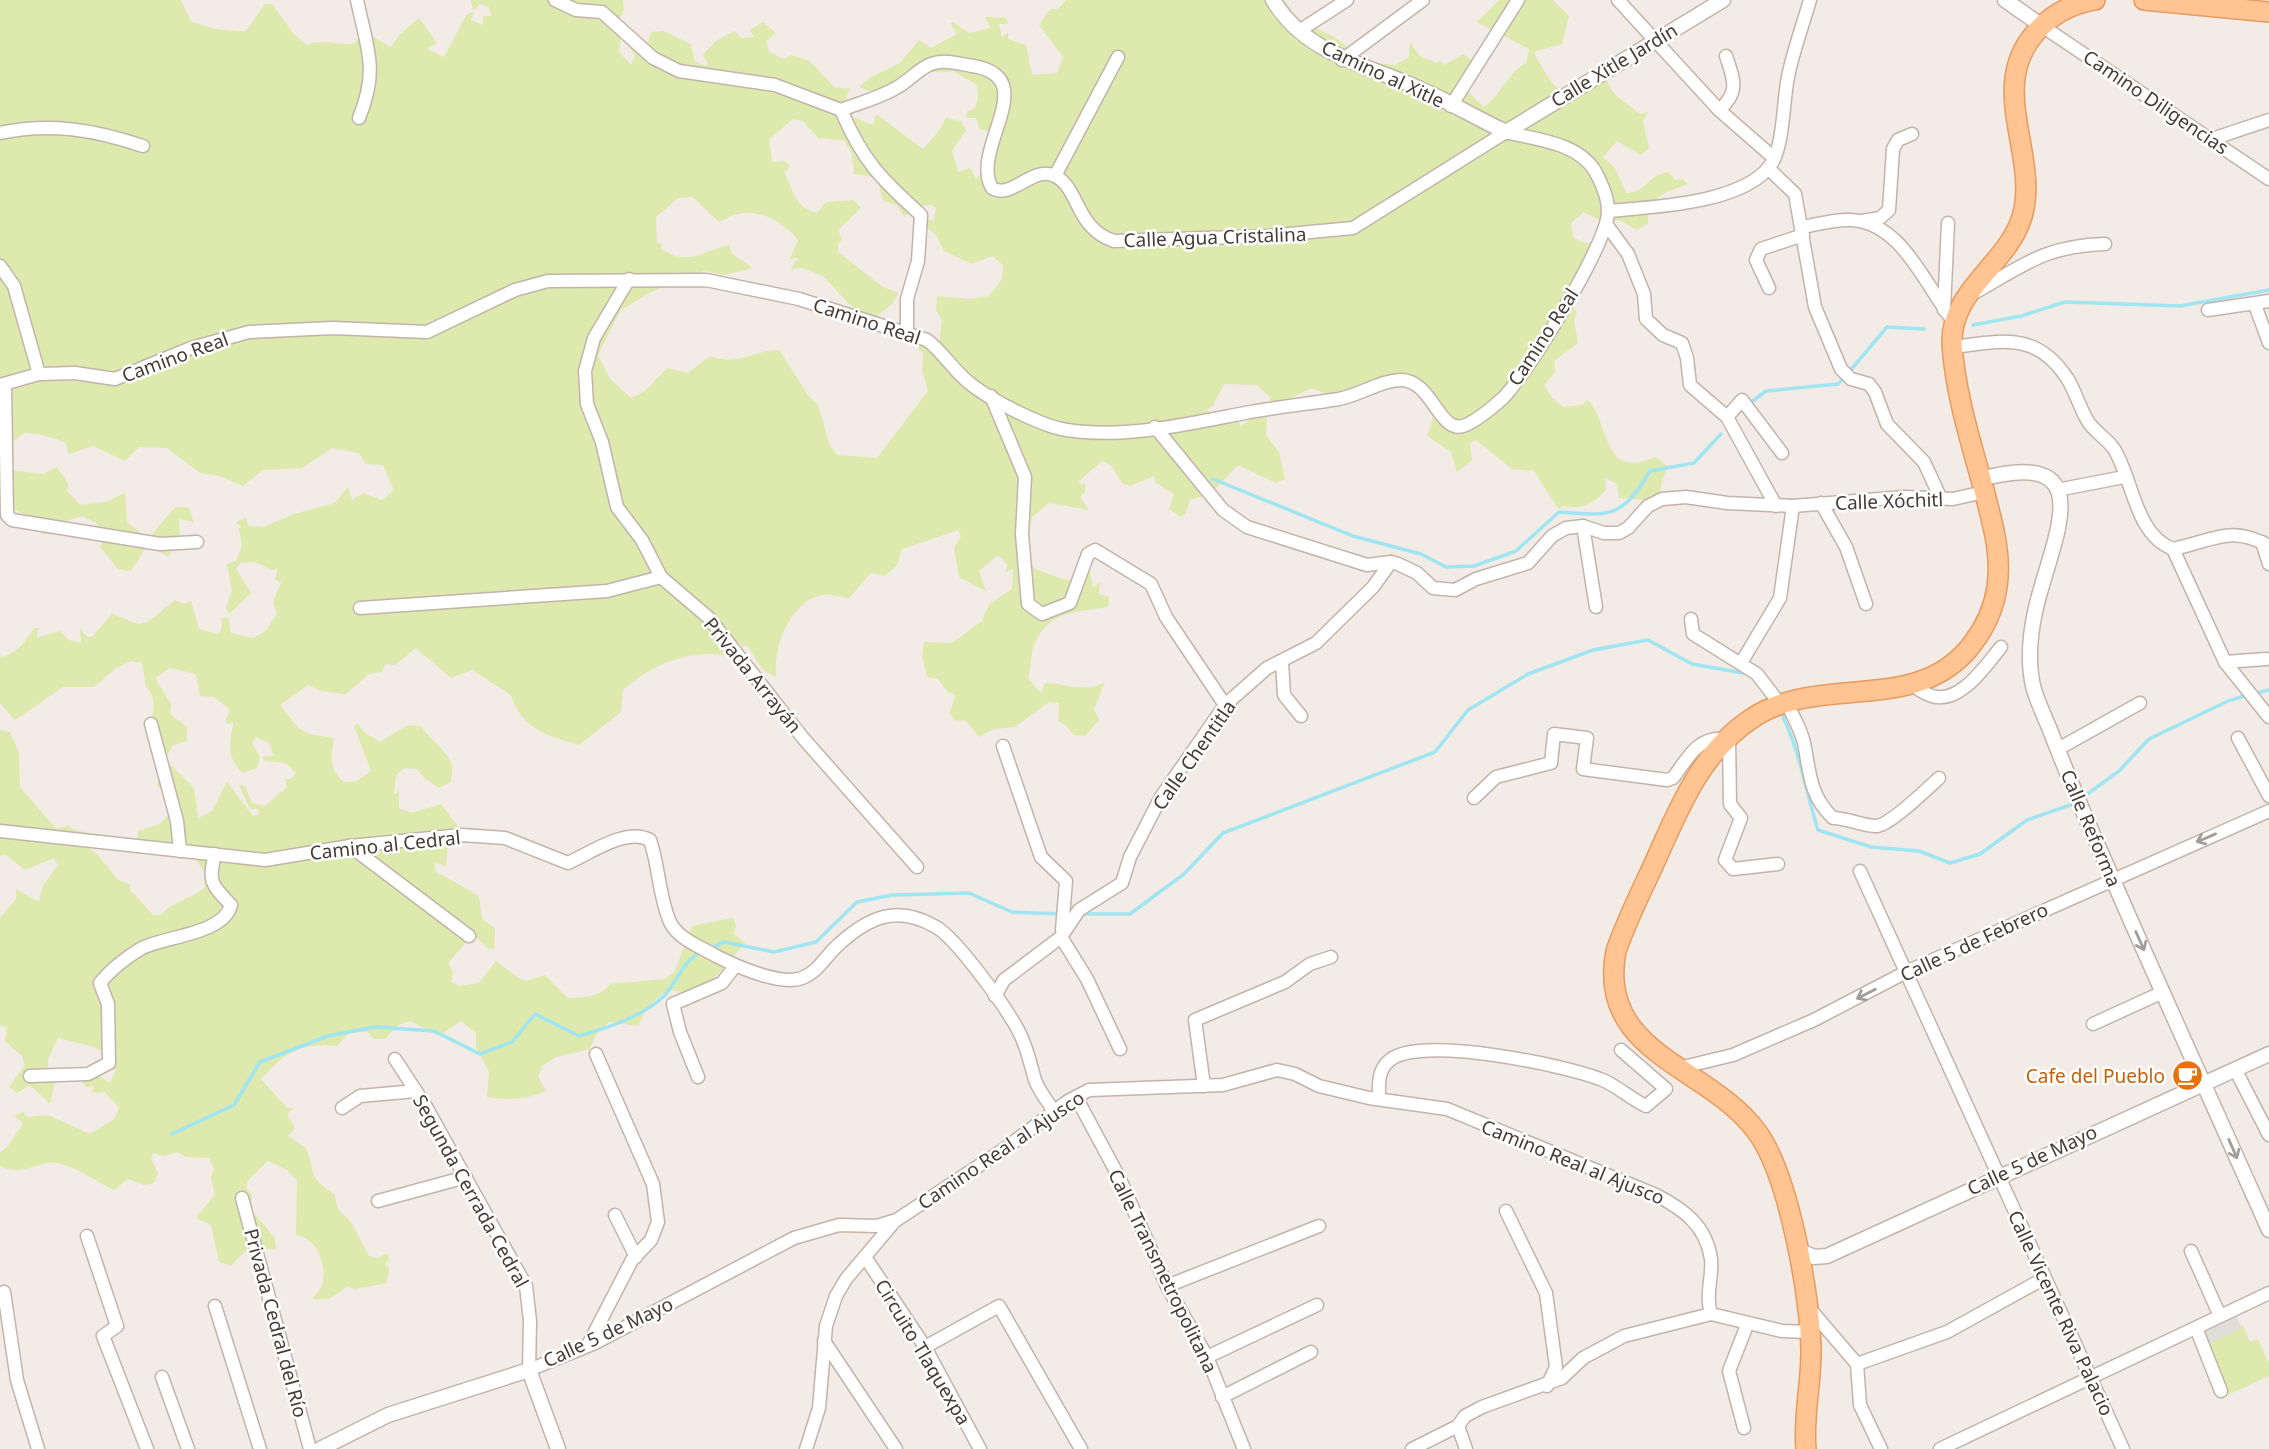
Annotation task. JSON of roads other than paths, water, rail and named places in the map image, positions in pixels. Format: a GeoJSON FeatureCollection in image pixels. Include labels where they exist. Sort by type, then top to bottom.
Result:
{"type":"FeatureCollection","features":[{"type":"Feature","properties":{"kind":"main road"},"geometry":{"type":"LineString","coordinates":[[1805,1449],[1810,1332],[1796,1249],[1780,1180],[1759,1133],[1720,1094],[1642,1041],[1625,1019],[1615,994],[1613,965],[1621,937],[1689,787],[1726,737],[1752,717],[1783,703],[1912,685],[1947,668],[1968,650],[1991,609],[1997,589],[1998,553],[1952,347],[1949,316],[2011,243],[2021,218],[2025,195],[2013,94],[2014,76],[2022,52],[2042,26],[2068,7],[2095,0]]}},
{"type":"Feature","properties":{"kind":"main road"},"geometry":{"type":"LineString","coordinates":[[2144,0],[2199,3],[2269,12]]}},
{"type":"Feature","properties":{"kind":"street"},"geometry":{"type":"LineString","coordinates":[[357,0],[372,63],[368,96],[359,118]]}},
{"type":"Feature","properties":{"kind":"street"},"geometry":{"type":"LineString","coordinates":[[555,0],[576,10],[599,6],[653,58],[679,71],[775,85],[841,110],[896,89],[931,64],[949,62],[988,69],[998,74],[1005,97],[987,173],[992,188],[1005,192],[1045,174],[1055,176],[1118,57]]}},
{"type":"Feature","properties":{"kind":"street","name":"Camino al Xitle"},"geometry":{"type":"LineString","coordinates":[[1273,0],[1299,32],[1342,60],[1387,75],[1506,132]]}},
{"type":"Feature","properties":{"kind":"street"},"geometry":{"type":"LineString","coordinates":[[1299,32],[1347,0]]}},
{"type":"Feature","properties":{"kind":"street"},"geometry":{"type":"LineString","coordinates":[[1342,60],[1423,0]]}},
{"type":"Feature","properties":{"kind":"street"},"geometry":{"type":"LineString","coordinates":[[1451,106],[1518,0]]}},
{"type":"Feature","properties":{"kind":"street"},"geometry":{"type":"LineString","coordinates":[[1618,0],[1653,41],[1771,163],[1795,194],[1815,307],[1848,377],[1869,384],[1875,392],[1886,424],[1924,462],[1941,499]]}},
{"type":"Feature","properties":{"kind":"street","name":"Calle Xitle Jardín"},"geometry":{"type":"LineString","coordinates":[[1506,132],[1723,0]]}},
{"type":"Feature","properties":{"kind":"street"},"geometry":{"type":"LineString","coordinates":[[1607,218],[1704,201],[1743,184],[1771,163],[1788,77],[1810,0]]}},
{"type":"Feature","properties":{"kind":"street"},"geometry":{"type":"LineString","coordinates":[[2009,1],[2042,26]]}},
{"type":"Feature","properties":{"kind":"street","name":"Camino Diligencias"},"geometry":{"type":"LineString","coordinates":[[2042,26],[2269,178]]}},
{"type":"Feature","properties":{"kind":"street"},"geometry":{"type":"LineString","coordinates":[[1719,110],[1731,100],[1736,86],[1726,56]]}},
{"type":"Feature","properties":{"kind":"street"},"geometry":{"type":"LineString","coordinates":[[841,110],[859,150],[885,183],[921,215],[918,261],[907,299],[907,332]]}},
{"type":"Feature","properties":{"kind":"street"},"geometry":{"type":"LineString","coordinates":[[2211,139],[2269,120]]}},
{"type":"Feature","properties":{"kind":"street"},"geometry":{"type":"LineString","coordinates":[[0,134],[45,126],[102,132],[143,146]]}},
{"type":"Feature","properties":{"kind":"street"},"geometry":{"type":"LineString","coordinates":[[1506,132],[1564,146],[1579,154],[1594,171],[1607,218],[1628,254],[1644,294],[1646,319],[1663,335],[1682,343],[1687,358],[1690,386],[1727,417],[1776,506]]}},
{"type":"Feature","properties":{"kind":"street","name":"Calle Agua Cristalina"},"geometry":{"type":"LineString","coordinates":[[1055,176],[1065,185],[1088,226],[1099,236],[1114,241],[1332,232],[1353,228],[1381,213],[1506,132]]}},
{"type":"Feature","properties":{"kind":"street"},"geometry":{"type":"LineString","coordinates":[[1769,288],[1756,260],[1761,249],[1803,231],[1846,220],[1880,218],[1889,210],[1893,149],[1898,140],[1912,134]]}},
{"type":"Feature","properties":{"kind":"street","name":"Camino Real"},"geometry":{"type":"LineString","coordinates":[[2,384],[39,374],[75,373],[115,379],[191,348],[249,331],[333,328],[427,332],[515,290],[548,281],[706,280],[799,299],[927,340],[943,353],[971,384],[1064,430],[1093,432],[1155,427],[1341,398],[1401,380],[1424,389],[1447,422],[1457,427],[1466,426],[1503,398],[1537,352],[1593,256],[1607,218]]}},
{"type":"Feature","properties":{"kind":"street"},"geometry":{"type":"LineString","coordinates":[[1861,221],[1902,243],[1949,316]]}},
{"type":"Feature","properties":{"kind":"street"},"geometry":{"type":"LineString","coordinates":[[1948,223],[1949,316]]}},
{"type":"Feature","properties":{"kind":"street"},"geometry":{"type":"LineString","coordinates":[[1965,298],[2031,259],[2070,245],[2105,244]]}},
{"type":"Feature","properties":{"kind":"street"},"geometry":{"type":"LineString","coordinates":[[0,266],[14,286],[39,374]]}},
{"type":"Feature","properties":{"kind":"street","name":"Privada Arrayán"},"geometry":{"type":"LineString","coordinates":[[629,279],[594,338],[585,371],[587,404],[602,442],[617,507],[642,540],[661,577],[709,618],[803,738],[917,867]]}},
{"type":"Feature","properties":{"kind":"street"},"geometry":{"type":"LineString","coordinates":[[2208,310],[2269,301]]}},
{"type":"Feature","properties":{"kind":"street"},"geometry":{"type":"LineString","coordinates":[[2255,305],[2269,343]]}},
{"type":"Feature","properties":{"kind":"street"},"geometry":{"type":"LineString","coordinates":[[1952,347],[1998,341],[2018,341],[2037,347],[2054,361],[2068,380],[2087,420],[2116,452],[2124,477],[2147,525],[2161,544],[2173,549],[2238,534],[2265,544],[2269,564]]}},
{"type":"Feature","properties":{"kind":"street"},"geometry":{"type":"LineString","coordinates":[[2,384],[7,515],[12,520],[160,544],[197,542]]}},
{"type":"Feature","properties":{"kind":"street"},"geometry":{"type":"LineString","coordinates":[[991,396],[1024,477],[1022,534],[1028,604],[1042,614],[1070,603],[1088,554],[1095,550],[1151,584],[1166,617],[1225,705]]}},
{"type":"Feature","properties":{"kind":"street"},"geometry":{"type":"LineString","coordinates":[[1727,417],[1747,406],[1782,453]]}},
{"type":"Feature","properties":{"kind":"street"},"geometry":{"type":"LineString","coordinates":[[1155,427],[1223,510],[1247,527],[1367,565],[1391,562],[1417,573],[1433,588],[1455,590],[1476,579],[1528,563],[1552,536],[1566,528],[1583,526],[1596,607]]}},
{"type":"Feature","properties":{"kind":"street"},"geometry":{"type":"LineString","coordinates":[[1982,486],[2021,470],[2035,471],[2047,476],[2057,490],[2124,477]]}},
{"type":"Feature","properties":{"kind":"street","name":"Calle Xóchitl"},"geometry":{"type":"LineString","coordinates":[[1583,526],[1604,533],[1619,533],[1628,528],[1648,506],[1662,499],[1686,497],[1793,506],[1904,497],[1953,499],[1982,486]]}},
{"type":"Feature","properties":{"kind":"street","name":"Calle Reforma"},"geometry":{"type":"LineString","coordinates":[[2057,490],[2062,516],[2035,611],[2031,650],[2033,686],[2074,791],[2269,1230]]}},
{"type":"Feature","properties":{"kind":"street"},"geometry":{"type":"LineString","coordinates":[[1821,503],[1846,547],[1866,604]]}},
{"type":"Feature","properties":{"kind":"street"},"geometry":{"type":"LineString","coordinates":[[1741,663],[1780,598],[1793,506]]}},
{"type":"Feature","properties":{"kind":"street"},"geometry":{"type":"LineString","coordinates":[[2173,549],[2225,663],[2269,717]]}},
{"type":"Feature","properties":{"kind":"street","name":"Calle Chentitla"},"geometry":{"type":"LineString","coordinates":[[1069,913],[1122,883],[1130,857],[1161,797],[1225,705],[1267,668],[1316,643],[1373,587],[1391,562]]}},
{"type":"Feature","properties":{"kind":"street"},"geometry":{"type":"LineString","coordinates":[[360,608],[607,591],[661,577]]}},
{"type":"Feature","properties":{"kind":"street"},"geometry":{"type":"LineString","coordinates":[[1691,618],[1691,628],[1699,639],[1762,678],[1783,703],[1805,747],[1810,781],[1821,804],[1833,818],[1851,819],[1869,825],[1883,824],[1940,778]]}},
{"type":"Feature","properties":{"kind":"street"},"geometry":{"type":"LineString","coordinates":[[1912,685],[1934,697],[1952,696],[1978,675],[2001,647]]}},
{"type":"Feature","properties":{"kind":"street"},"geometry":{"type":"LineString","coordinates":[[2225,663],[2266,659]]}},
{"type":"Feature","properties":{"kind":"street"},"geometry":{"type":"LineString","coordinates":[[1282,662],[1284,695],[1301,716]]}},
{"type":"Feature","properties":{"kind":"street"},"geometry":{"type":"LineString","coordinates":[[2057,749],[2140,703]]}},
{"type":"Feature","properties":{"kind":"street"},"geometry":{"type":"LineString","coordinates":[[151,723],[177,821],[180,851]]}},
{"type":"Feature","properties":{"kind":"street"},"geometry":{"type":"LineString","coordinates":[[1474,798],[1496,776],[1551,762],[1554,734],[1587,738],[1583,769],[1667,780],[1673,778],[1701,743],[1710,738],[1726,737],[1730,804],[1741,818],[1725,860],[1734,869],[1778,864]]}},
{"type":"Feature","properties":{"kind":"street"},"geometry":{"type":"LineString","coordinates":[[2238,738],[2269,796]]}},
{"type":"Feature","properties":{"kind":"street"},"geometry":{"type":"LineString","coordinates":[[995,996],[1004,980],[1061,937],[1069,913],[1066,881],[1041,857],[1003,746]]}},
{"type":"Feature","properties":{"kind":"street","name":"Calle 5 de Febrero"},"geometry":{"type":"LineString","coordinates":[[1679,1068],[1733,1055],[1814,1020],[1908,971],[2112,878],[2269,811]]}},
{"type":"Feature","properties":{"kind":"street","name":"Camino al Cedral"},"geometry":{"type":"LineString","coordinates":[[0,831],[265,860],[350,846],[462,835],[505,838],[568,863],[626,837],[640,834],[650,840],[670,922],[676,931],[735,966],[790,980],[802,978],[821,965],[836,947],[874,920],[892,913],[909,915],[939,928],[995,996],[1018,1029],[1035,1080],[1054,1111]]}},
{"type":"Feature","properties":{"kind":"street"},"geometry":{"type":"LineString","coordinates":[[350,846],[469,936]]}},
{"type":"Feature","properties":{"kind":"street"},"geometry":{"type":"LineString","coordinates":[[30,1076],[88,1074],[109,1063],[108,1004],[100,983],[142,948],[218,923],[229,914],[231,905],[213,886],[209,876],[215,854]]}},
{"type":"Feature","properties":{"kind":"street","name":"Calle Vicente Riva Palacio"},"geometry":{"type":"LineString","coordinates":[[1860,871],[1908,971],[2043,1279],[2093,1379],[2123,1449]]}},
{"type":"Feature","properties":{"kind":"street"},"geometry":{"type":"LineString","coordinates":[[1061,937],[1087,979],[1120,1049]]}},
{"type":"Feature","properties":{"kind":"street"},"geometry":{"type":"LineString","coordinates":[[1204,1086],[1195,1020],[1285,982],[1310,964],[1331,957]]}},
{"type":"Feature","properties":{"kind":"street"},"geometry":{"type":"LineString","coordinates":[[698,1077],[680,1032],[673,1004],[722,982],[735,966]]}},
{"type":"Feature","properties":{"kind":"street"},"geometry":{"type":"LineString","coordinates":[[2093,1024],[2164,992]]}},
{"type":"Feature","properties":{"kind":"street"},"geometry":{"type":"LineString","coordinates":[[1379,1100],[1380,1072],[1391,1058],[1427,1051],[1519,1057],[1562,1066],[1604,1080],[1646,1107],[1666,1089],[1621,1050]]}},
{"type":"Feature","properties":{"kind":"street"},"geometry":{"type":"LineString","coordinates":[[588,1345],[658,1222],[653,1184],[596,1054]]}},
{"type":"Feature","properties":{"kind":"street","name":"Calle 5 de Mayo"},"geometry":{"type":"LineString","coordinates":[[1796,1249],[1814,1257],[1827,1256],[2269,1054]]}},
{"type":"Feature","properties":{"kind":"street","name":"Segunda Cerrada Cedral"},"geometry":{"type":"LineString","coordinates":[[395,1059],[466,1177],[526,1286],[530,1321],[528,1370]]}},
{"type":"Feature","properties":{"kind":"street"},"geometry":{"type":"LineString","coordinates":[[2235,1069],[2269,1135]]}},
{"type":"Feature","properties":{"kind":"street","name":"Camino Real al Ajusco"},"geometry":{"type":"LineString","coordinates":[[806,1449],[818,1408],[824,1341],[835,1296],[865,1256],[895,1221],[1003,1150],[1054,1111],[1089,1090],[1223,1085],[1277,1070],[1295,1074],[1320,1086],[1379,1100],[1447,1109],[1656,1195],[1685,1210],[1703,1234],[1711,1260],[1707,1298],[1711,1314]]}},
{"type":"Feature","properties":{"kind":"street"},"geometry":{"type":"LineString","coordinates":[[342,1108],[360,1096],[416,1091]]}},
{"type":"Feature","properties":{"kind":"street","name":"Calle Transmetropolitana"},"geometry":{"type":"LineString","coordinates":[[1076,1097],[1119,1177],[1167,1286],[1207,1357],[1244,1449]]}},
{"type":"Feature","properties":{"kind":"street"},"geometry":{"type":"LineString","coordinates":[[378,1200],[466,1177]]}},
{"type":"Feature","properties":{"kind":"street","name":"Privada Cedral del Río"},"geometry":{"type":"LineString","coordinates":[[242,1198],[310,1449]]}},
{"type":"Feature","properties":{"kind":"street"},"geometry":{"type":"LineString","coordinates":[[1506,1211],[1546,1293],[1556,1367],[1547,1386]]}},
{"type":"Feature","properties":{"kind":"street"},"geometry":{"type":"LineString","coordinates":[[615,1215],[636,1257]]}},
{"type":"Feature","properties":{"kind":"street","name":"Calle 5 de Mayo"},"geometry":{"type":"LineString","coordinates":[[320,1449],[388,1415],[528,1370],[588,1345],[794,1238],[839,1225],[877,1226],[895,1221]]}},
{"type":"Feature","properties":{"kind":"street"},"geometry":{"type":"LineString","coordinates":[[1167,1286],[1319,1226]]}},
{"type":"Feature","properties":{"kind":"street"},"geometry":{"type":"LineString","coordinates":[[87,1236],[117,1326],[103,1336],[148,1449]]}},
{"type":"Feature","properties":{"kind":"street"},"geometry":{"type":"LineString","coordinates":[[2191,1251],[2220,1316]]}},
{"type":"Feature","properties":{"kind":"street","name":"Circuito Tlaquexpa"},"geometry":{"type":"LineString","coordinates":[[865,1256],[925,1347],[980,1449]]}},
{"type":"Feature","properties":{"kind":"street"},"geometry":{"type":"LineString","coordinates":[[1857,1364],[1947,1332],[2043,1279]]}},
{"type":"Feature","properties":{"kind":"street"},"geometry":{"type":"LineString","coordinates":[[4,1292],[17,1380],[38,1449]]}},
{"type":"Feature","properties":{"kind":"street"},"geometry":{"type":"LineString","coordinates":[[1940,1449],[2093,1379],[2269,1293]]}},
{"type":"Feature","properties":{"kind":"street"},"geometry":{"type":"LineString","coordinates":[[1806,1304],[1857,1364],[1860,1405],[1881,1449]]}},
{"type":"Feature","properties":{"kind":"street"},"geometry":{"type":"LineString","coordinates":[[1207,1357],[1317,1305]]}},
{"type":"Feature","properties":{"kind":"street"},"geometry":{"type":"LineString","coordinates":[[215,1306],[260,1449]]}},
{"type":"Feature","properties":{"kind":"street"},"geometry":{"type":"LineString","coordinates":[[925,1347],[999,1306],[1081,1449]]}},
{"type":"Feature","properties":{"kind":"street"},"geometry":{"type":"LineString","coordinates":[[1412,1449],[1458,1426],[1465,1416],[1482,1407],[1547,1386],[1562,1378],[1600,1347],[1624,1336],[1711,1314],[1747,1325],[1810,1332]]}},
{"type":"Feature","properties":{"kind":"street"},"geometry":{"type":"LineString","coordinates":[[1744,1428],[1729,1371],[1747,1325]]}},
{"type":"Feature","properties":{"kind":"street"},"geometry":{"type":"LineString","coordinates":[[2196,1328],[2221,1391]]}},
{"type":"Feature","properties":{"kind":"street"},"geometry":{"type":"LineString","coordinates":[[824,1341],[896,1449]]}},
{"type":"Feature","properties":{"kind":"street"},"geometry":{"type":"LineString","coordinates":[[1222,1396],[1311,1352]]}},
{"type":"Feature","properties":{"kind":"street"},"geometry":{"type":"LineString","coordinates":[[528,1370],[558,1449]]}},
{"type":"Feature","properties":{"kind":"street"},"geometry":{"type":"LineString","coordinates":[[162,1377],[188,1449]]}},
{"type":"Feature","properties":{"kind":"street"},"geometry":{"type":"LineString","coordinates":[[1458,1426],[1466,1449]]}},
{"type":"Feature","properties":{"kind":"waterway"},"geometry":{"type":"LineString","coordinates":[[1973,325],[2021,316],[2065,302],[2180,306],[2269,290]]}},
{"type":"Feature","properties":{"kind":"waterway"},"geometry":{"type":"LineString","coordinates":[[1849,372],[1887,327],[1924,329]]}},
{"type":"Feature","properties":{"kind":"waterway"},"geometry":{"type":"LineString","coordinates":[[1750,403],[1766,391],[1838,384],[1844,378]]}},
{"type":"Feature","properties":{"kind":"waterway"},"geometry":{"type":"LineString","coordinates":[[1213,479],[1353,536],[1421,554],[1446,567],[1474,566],[1516,551],[1559,512],[1591,514],[1614,511],[1631,498],[1650,471],[1694,463],[1721,434]]}},
{"type":"Feature","properties":{"kind":"waterway"},"geometry":{"type":"LineString","coordinates":[[1080,914],[1130,914],[1184,874],[1223,833],[1435,752],[1468,710],[1528,674],[1593,650],[1648,640],[1692,664],[1743,673]]}},
{"type":"Feature","properties":{"kind":"waterway"},"geometry":{"type":"LineString","coordinates":[[2256,693],[2269,690]]}},
{"type":"Feature","properties":{"kind":"waterway"},"geometry":{"type":"LineString","coordinates":[[2082,798],[2119,771],[2149,739],[2228,701],[2248,695]]}},
{"type":"Feature","properties":{"kind":"waterway"},"geometry":{"type":"LineString","coordinates":[[1783,717],[1798,758],[1818,830],[1871,847],[1919,851],[1950,863],[1980,854],[2027,820],[2076,803]]}},
{"type":"Feature","properties":{"kind":"waterway"},"geometry":{"type":"LineString","coordinates":[[709,949],[724,942],[774,952],[816,942],[857,902],[892,895],[969,893],[1012,912],[1062,914]]}},
{"type":"Feature","properties":{"kind":"waterway"},"geometry":{"type":"LineString","coordinates":[[172,1134],[234,1105],[260,1062],[328,1036],[375,1027],[434,1031],[480,1054],[512,1042],[535,1014],[579,1036],[623,1021],[654,1004],[668,991],[689,960],[701,952]]}},
{"type":"Feature","properties":{"kind":"place","name":"Cafe del Pueblo"},"geometry":{"type":"Point","coordinates":[2188,1076]}}]}
